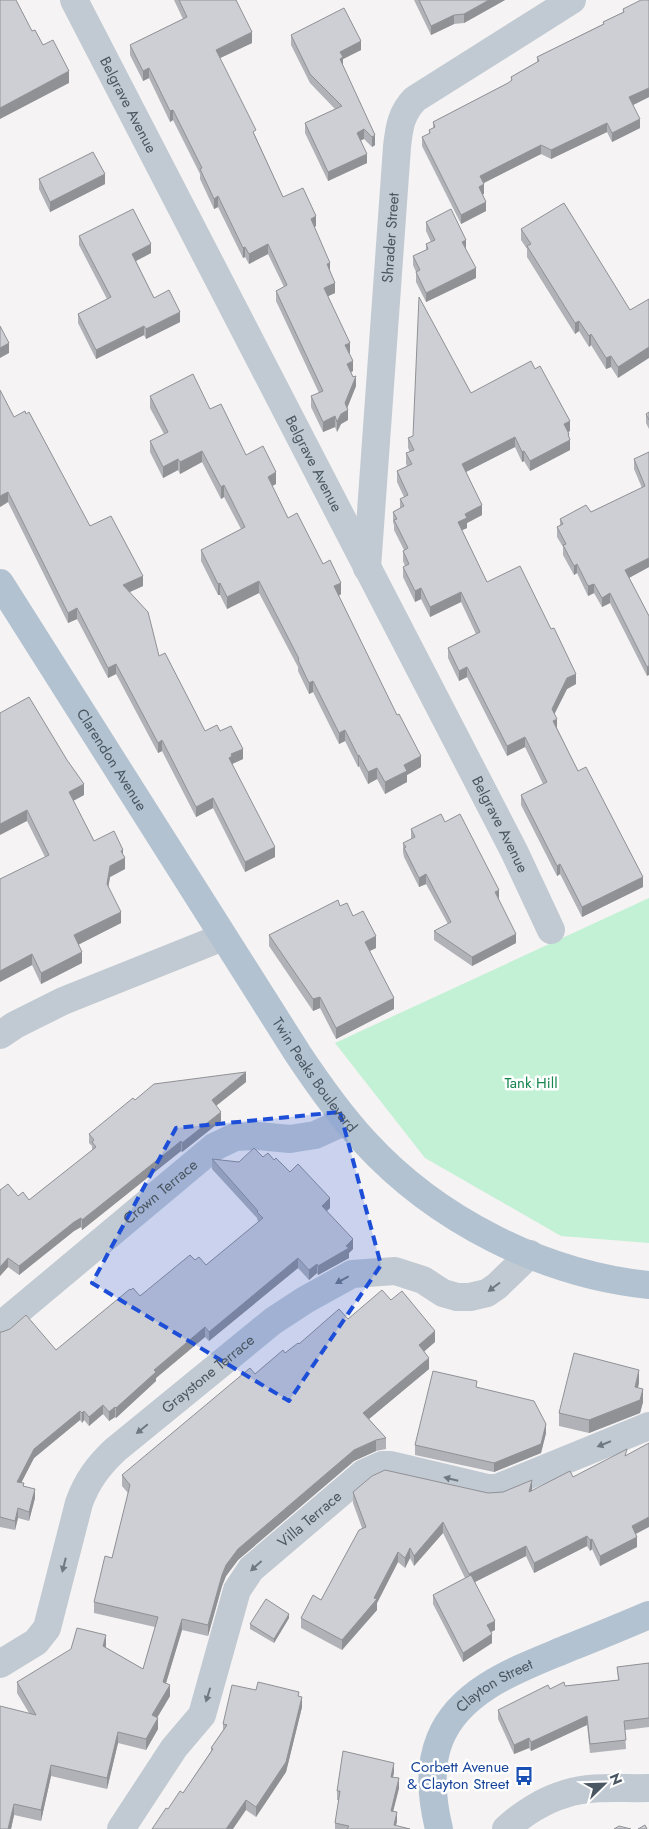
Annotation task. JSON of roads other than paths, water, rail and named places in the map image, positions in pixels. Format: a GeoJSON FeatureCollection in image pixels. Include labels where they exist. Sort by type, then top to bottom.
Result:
{"type":"FeatureCollection","features":[{"type":"Feature","properties":{"kind":"main road","name":"Clarendon Avenue"},"geometry":{"type":"LineString","coordinates":[[0,583],[223,937]]}},
{"type":"Feature","properties":{"kind":"main road","name":"Twin Peaks Boulevard"},"geometry":{"type":"LineString","coordinates":[[223,937],[312,1076],[346,1121],[382,1159],[445,1210],[480,1231],[530,1254],[578,1272],[602,1278],[649,1285]]}},
{"type":"Feature","properties":{"kind":"main road","name":"Clayton Street"},"geometry":{"type":"LineString","coordinates":[[439,1829],[434,1813],[432,1786],[434,1760],[440,1739],[450,1720],[485,1688],[508,1674],[649,1616]]}},
{"type":"Feature","properties":{"kind":"street","name":"Belgrave Avenue"},"geometry":{"type":"LineString","coordinates":[[74,0],[514,851],[551,930]]}},
{"type":"Feature","properties":{"kind":"street","name":"Shrader Street"},"geometry":{"type":"LineString","coordinates":[[367,568],[396,156],[401,117],[407,106],[415,99],[572,0]]}},
{"type":"Feature","properties":{"kind":"street"},"geometry":{"type":"LineString","coordinates":[[0,1035],[15,1025],[63,1001],[223,937]]}},
{"type":"Feature","properties":{"kind":"street","name":"Crown Terrace"},"geometry":{"type":"LineString","coordinates":[[0,1326],[214,1147],[235,1137],[258,1136],[290,1139],[315,1135],[346,1121]]}},
{"type":"Feature","properties":{"kind":"street","name":"Graystone Terrace"},"geometry":{"type":"LineString","coordinates":[[0,1664],[36,1642],[47,1628],[79,1503],[84,1488],[102,1462],[273,1321],[305,1300],[352,1274],[395,1271],[422,1280],[442,1292],[457,1297],[470,1297],[487,1292],[497,1286],[530,1254]]}},
{"type":"Feature","properties":{"kind":"street","name":"Villa Terrace"},"geometry":{"type":"LineString","coordinates":[[121,1829],[174,1748],[202,1715],[237,1590],[251,1569],[364,1474],[382,1466],[391,1465],[488,1488],[497,1488],[649,1426]]}},
{"type":"Feature","properties":{"kind":"street"},"geometry":{"type":"LineString","coordinates":[[506,1829],[525,1814],[565,1793],[649,1788]]}},
{"type":"Feature","properties":{"kind":"place","name":"Corbett Avenue & Clayton Street"},"geometry":{"type":"Point","coordinates":[524,1776]}},
{"type":"Feature","properties":{"kind":"park label","name":"Tank Hill"},"geometry":{"type":"Point","coordinates":[531,1083]}}]}
